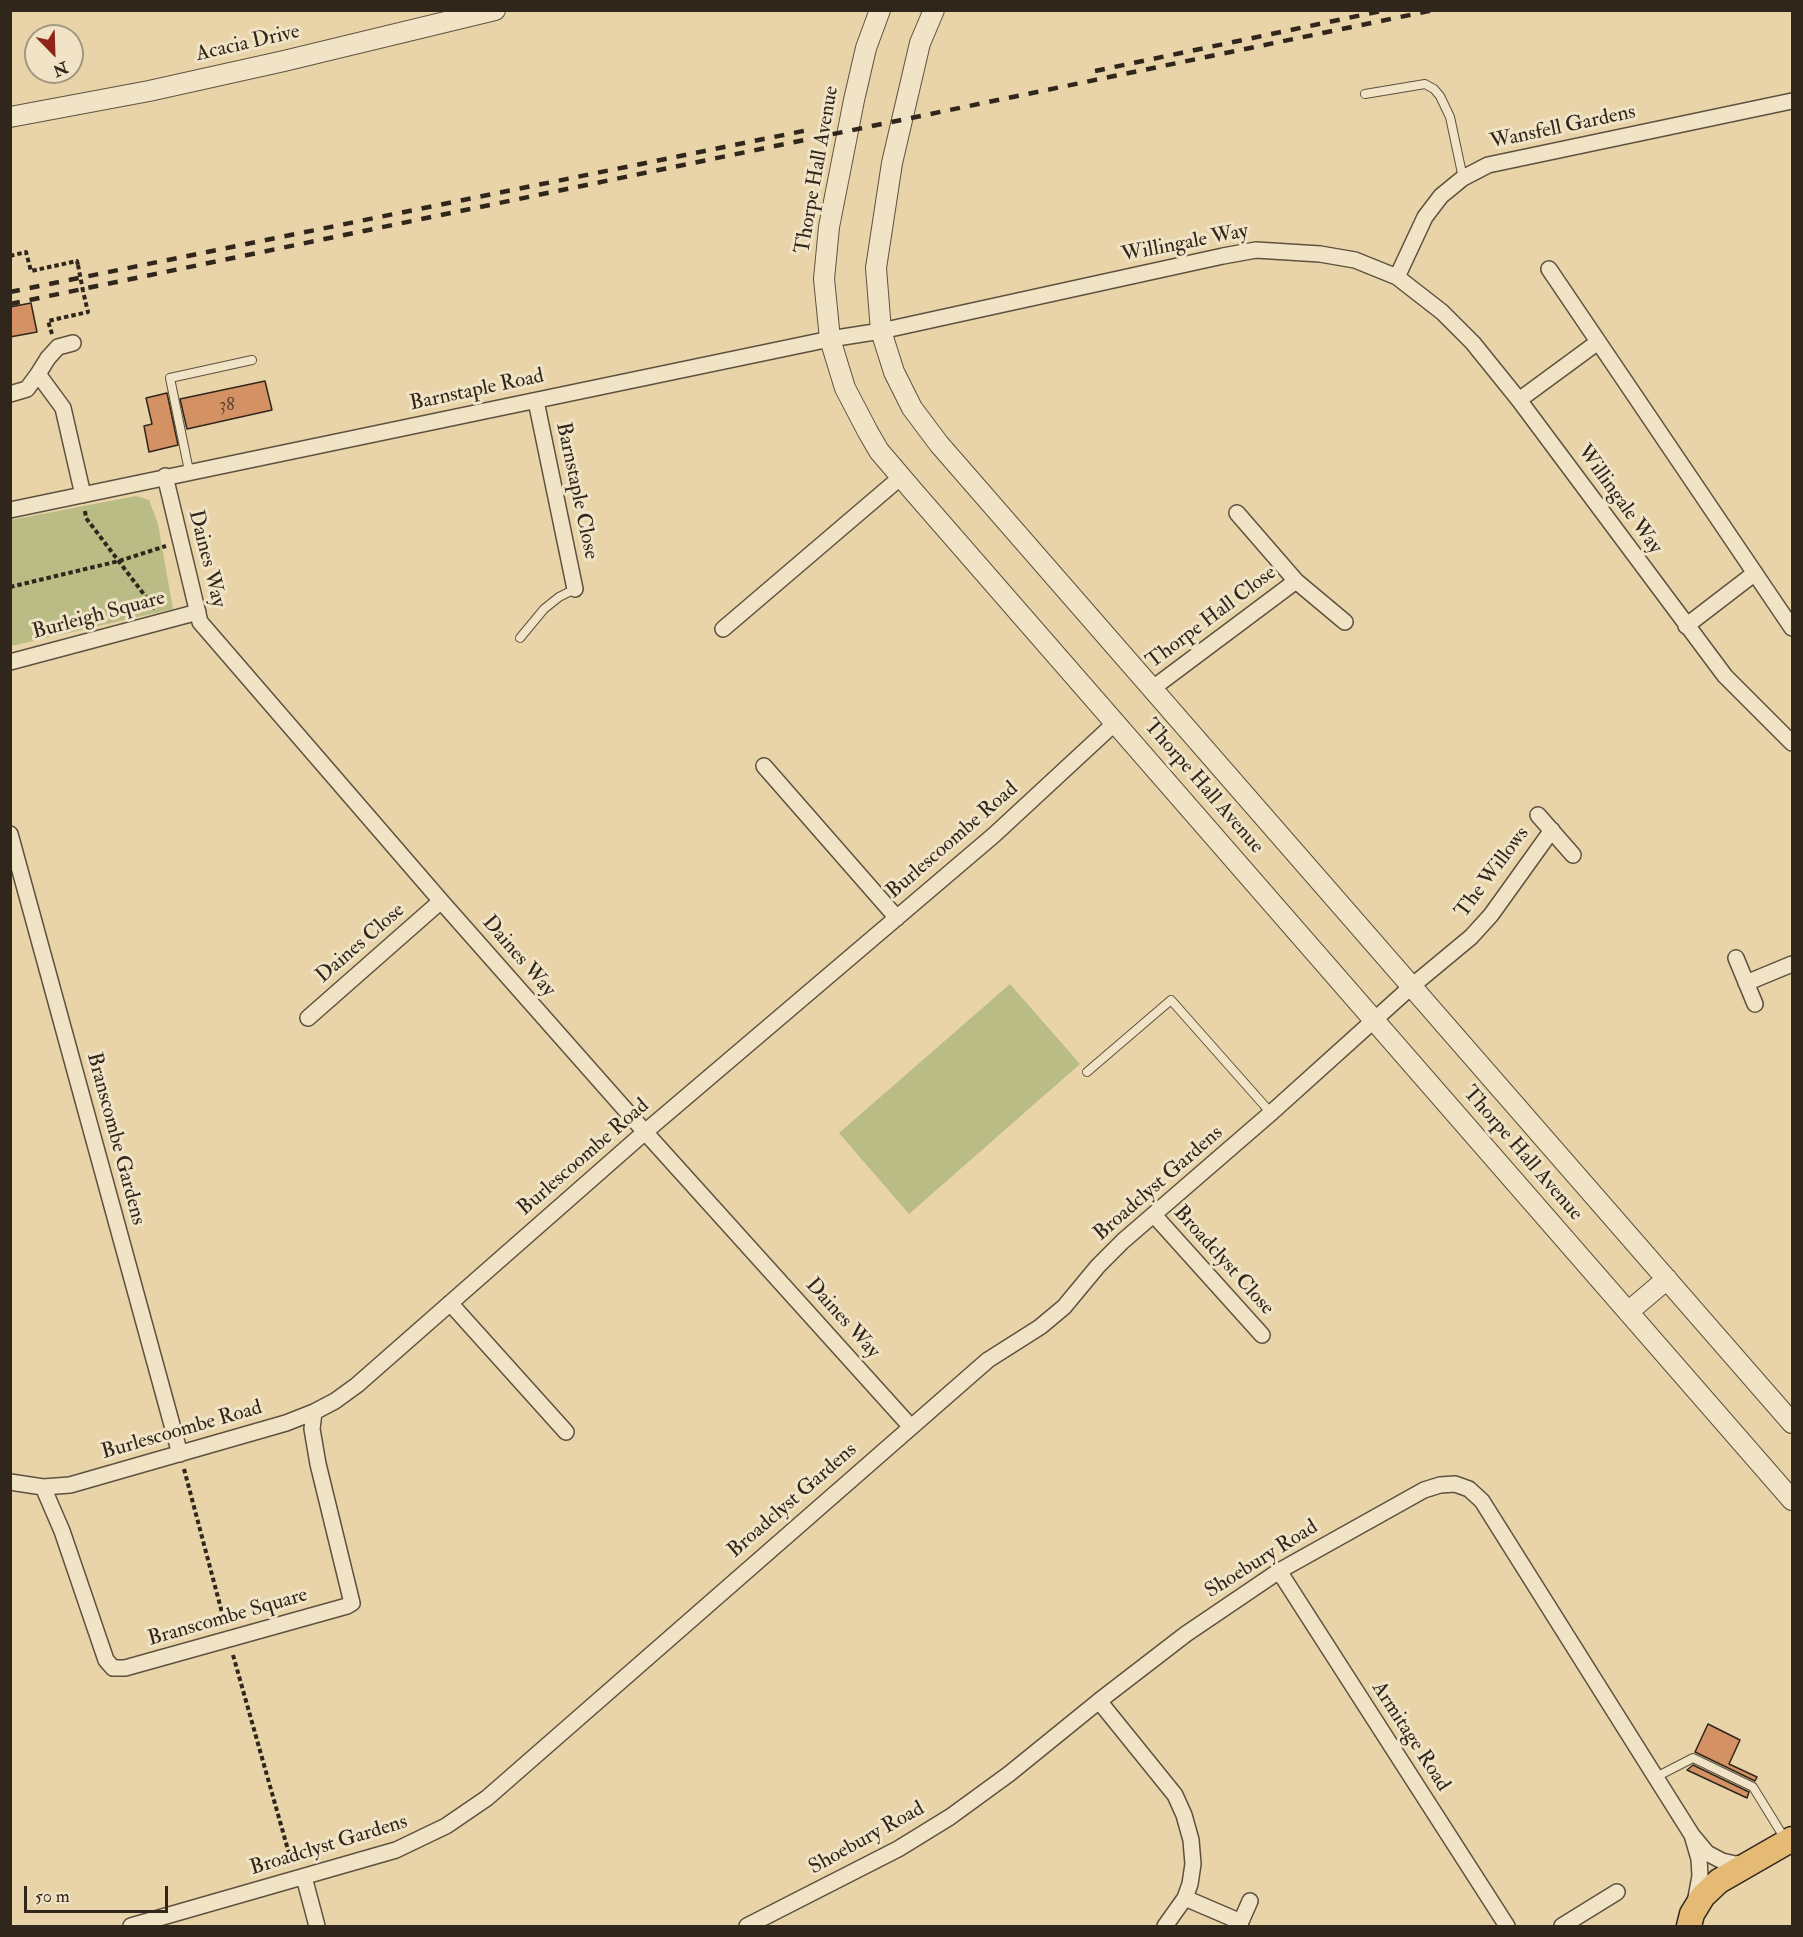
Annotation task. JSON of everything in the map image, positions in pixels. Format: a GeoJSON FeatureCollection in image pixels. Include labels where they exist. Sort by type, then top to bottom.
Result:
{"type":"FeatureCollection","features":[{"type":"Feature","properties":{"kind":"main road"},"geometry":{"type":"LineString","coordinates":[[1691,1920],[1703,1896],[1719,1881],[1790,1841]]}},
{"type":"Feature","properties":{"kind":"street","name":"Acacia Drive"},"geometry":{"type":"LineString","coordinates":[[10,117],[182,84],[495,10]]}},
{"type":"Feature","properties":{"kind":"street","name":"Thorpe Hall Avenue"},"geometry":{"type":"LineString","coordinates":[[880,10],[866,48],[854,100],[827,238],[824,279],[830,339],[845,388],[879,451],[1792,1500]]}},
{"type":"Feature","properties":{"kind":"street","name":"Thorpe Hall Avenue"},"geometry":{"type":"LineString","coordinates":[[933,10],[920,43],[892,163],[876,268],[881,331],[894,372],[912,408],[932,435],[1792,1423]]}},
{"type":"Feature","properties":{"kind":"street","name":"Wansfell Gardens"},"geometry":{"type":"LineString","coordinates":[[1397,277],[1425,217],[1442,196],[1463,178],[1488,165],[1792,101]]}},
{"type":"Feature","properties":{"kind":"street","name":"Willingale Way"},"geometry":{"type":"LineString","coordinates":[[881,331],[1256,250],[1320,254],[1355,260],[1397,277],[1442,312],[1473,343],[1519,400],[1725,676],[1792,743]]}},
{"type":"Feature","properties":{"kind":"street"},"geometry":{"type":"LineString","coordinates":[[1549,269],[1792,628]]}},
{"type":"Feature","properties":{"kind":"street","name":"Barnstaple Road"},"geometry":{"type":"LineString","coordinates":[[10,510],[830,339],[881,331]]}},
{"type":"Feature","properties":{"kind":"street"},"geometry":{"type":"LineString","coordinates":[[1519,400],[1598,342]]}},
{"type":"Feature","properties":{"kind":"street"},"geometry":{"type":"LineString","coordinates":[[10,394],[27,389],[58,347],[73,344]]}},
{"type":"Feature","properties":{"kind":"street"},"geometry":{"type":"LineString","coordinates":[[38,374],[63,408],[83,495]]}},
{"type":"Feature","properties":{"kind":"street","name":"Barnstaple Close"},"geometry":{"type":"LineString","coordinates":[[536,401],[575,589]]}},
{"type":"Feature","properties":{"kind":"street","name":"Daines Way"},"geometry":{"type":"LineString","coordinates":[[165,476],[200,622],[207,631],[645,1132],[911,1427]]}},
{"type":"Feature","properties":{"kind":"street"},"geometry":{"type":"LineString","coordinates":[[723,629],[901,477]]}},
{"type":"Feature","properties":{"kind":"street","name":"Thorpe Hall Close"},"geometry":{"type":"LineString","coordinates":[[1237,513],[1296,581],[1345,622]]}},
{"type":"Feature","properties":{"kind":"street"},"geometry":{"type":"LineString","coordinates":[[1686,626],[1755,573]]}},
{"type":"Feature","properties":{"kind":"street","name":"Thorpe Hall Close"},"geometry":{"type":"LineString","coordinates":[[1153,688],[1296,581]]}},
{"type":"Feature","properties":{"kind":"street","name":"Burleigh Square"},"geometry":{"type":"LineString","coordinates":[[10,662],[198,612]]}},
{"type":"Feature","properties":{"kind":"street","name":"Burlescoombe Road"},"geometry":{"type":"LineString","coordinates":[[10,1482],[43,1487],[70,1485],[286,1423],[335,1401],[357,1385],[645,1132],[993,835],[1115,723]]}},
{"type":"Feature","properties":{"kind":"street"},"geometry":{"type":"LineString","coordinates":[[764,766],[897,918]]}},
{"type":"Feature","properties":{"kind":"street","name":"The Willows"},"geometry":{"type":"LineString","coordinates":[[1538,815],[1573,855]]}},
{"type":"Feature","properties":{"kind":"street","name":"The Willows"},"geometry":{"type":"LineString","coordinates":[[1412,986],[1471,937],[1491,915],[1552,830]]}},
{"type":"Feature","properties":{"kind":"street","name":"Branscombe Gardens"},"geometry":{"type":"LineString","coordinates":[[10,834],[180,1454]]}},
{"type":"Feature","properties":{"kind":"street","name":"Daines Close"},"geometry":{"type":"LineString","coordinates":[[308,1018],[441,901]]}},
{"type":"Feature","properties":{"kind":"street"},"geometry":{"type":"LineString","coordinates":[[1736,958],[1755,1004]]}},
{"type":"Feature","properties":{"kind":"street"},"geometry":{"type":"LineString","coordinates":[[1746,982],[1792,964]]}},
{"type":"Feature","properties":{"kind":"street","name":"Broadclyst Gardens"},"geometry":{"type":"LineString","coordinates":[[131,1926],[373,1858],[412,1843],[446,1826],[487,1798],[988,1360],[1040,1327],[1064,1307],[1098,1266],[1123,1241],[1271,1113],[1412,986]]}},
{"type":"Feature","properties":{"kind":"street","name":"Broadclyst Close"},"geometry":{"type":"LineString","coordinates":[[1154,1215],[1262,1335]]}},
{"type":"Feature","properties":{"kind":"street"},"geometry":{"type":"LineString","coordinates":[[1628,1312],[1667,1279]]}},
{"type":"Feature","properties":{"kind":"street"},"geometry":{"type":"LineString","coordinates":[[450,1303],[566,1432]]}},
{"type":"Feature","properties":{"kind":"street","name":"Branscombe Square"},"geometry":{"type":"LineString","coordinates":[[43,1487],[62,1531],[106,1660],[113,1668],[125,1668],[352,1603],[315,1454],[312,1429],[314,1412]]}},
{"type":"Feature","properties":{"kind":"street","name":"Shoebury Road"},"geometry":{"type":"LineString","coordinates":[[747,1926],[898,1849],[950,1817],[1009,1774],[1186,1634],[1279,1571],[1424,1490],[1440,1485],[1455,1484],[1469,1489],[1482,1501],[1692,1834],[1707,1853],[1722,1861],[1735,1864],[1750,1863]]}},
{"type":"Feature","properties":{"kind":"street","name":"Armitage Road"},"geometry":{"type":"LineString","coordinates":[[1279,1571],[1507,1926]]}},
{"type":"Feature","properties":{"kind":"street"},"geometry":{"type":"LineString","coordinates":[[1099,1701],[1175,1795],[1184,1815],[1191,1840],[1190,1884],[1185,1898],[1165,1926]]}},
{"type":"Feature","properties":{"kind":"street","name":"Shoebury Road"},"geometry":{"type":"LineString","coordinates":[[1691,1920],[1700,1876],[1700,1858],[1692,1834]]}},
{"type":"Feature","properties":{"kind":"street"},"geometry":{"type":"LineString","coordinates":[[300,1878],[318,1926]]}},
{"type":"Feature","properties":{"kind":"street"},"geometry":{"type":"LineString","coordinates":[[1562,1926],[1617,1892]]}},
{"type":"Feature","properties":{"kind":"street"},"geometry":{"type":"LineString","coordinates":[[1185,1898],[1240,1924],[1250,1901]]}},
{"type":"Feature","properties":{"kind":"lane"},"geometry":{"type":"LineString","coordinates":[[1365,94],[1425,84],[1434,89],[1446,105],[1450,117],[1463,178]]}},
{"type":"Feature","properties":{"kind":"lane"},"geometry":{"type":"LineString","coordinates":[[189,471],[170,378],[252,360]]}},
{"type":"Feature","properties":{"kind":"lane"},"geometry":{"type":"LineString","coordinates":[[520,638],[544,609],[559,597],[575,589]]}},
{"type":"Feature","properties":{"kind":"lane"},"geometry":{"type":"LineString","coordinates":[[1087,1072],[1171,1000],[1271,1113]]}},
{"type":"Feature","properties":{"kind":"lane"},"geometry":{"type":"LineString","coordinates":[[1656,1777],[1693,1758],[1752,1787],[1790,1841]]}},
{"type":"Feature","properties":{"kind":"path"},"geometry":{"type":"LineString","coordinates":[[10,256],[26,252],[31,271],[77,261],[88,312],[48,321]]}},
{"type":"Feature","properties":{"kind":"path"},"geometry":{"type":"LineString","coordinates":[[83,495],[86,518],[164,620]]}},
{"type":"Feature","properties":{"kind":"path"},"geometry":{"type":"LineString","coordinates":[[10,587],[119,561],[180,542]]}},
{"type":"Feature","properties":{"kind":"path"},"geometry":{"type":"LineString","coordinates":[[180,1454],[229,1639],[300,1878]]}},
{"type":"Feature","properties":{"kind":"green space"},"geometry":{"type":"Polygon","coordinates":[[[136,496],[149,500],[158,524],[173,609],[11,646],[11,520],[136,496]]]}},
{"type":"Feature","properties":{"kind":"green space"},"geometry":{"type":"Polygon","coordinates":[[[1010,984],[1080,1064],[909,1214],[839,1133],[1010,984]]]}},
{"type":"Feature","properties":{"kind":"building"},"geometry":{"type":"Polygon","coordinates":[[[31,303],[37,332],[10,337],[10,307],[31,303]]]}},
{"type":"Feature","properties":{"kind":"building"},"geometry":{"type":"Polygon","coordinates":[[[265,381],[272,410],[187,429],[180,399],[265,381]]]}},
{"type":"Feature","properties":{"kind":"building"},"geometry":{"type":"Polygon","coordinates":[[[167,393],[178,445],[149,452],[144,426],[152,424],[146,398],[167,393]]]}},
{"type":"Feature","properties":{"kind":"building"},"geometry":{"type":"Polygon","coordinates":[[[1708,1724],[1740,1740],[1729,1764],[1757,1777],[1755,1781],[1695,1752],[1708,1724]]]}},
{"type":"Feature","properties":{"kind":"building"},"geometry":{"type":"Polygon","coordinates":[[[1693,1765],[1749,1792],[1747,1798],[1687,1770],[1693,1765]]]}},
{"type":"Feature","properties":{"kind":"railway"},"geometry":{"type":"LineString","coordinates":[[1095,71],[1386,10]]}},
{"type":"Feature","properties":{"kind":"railway"},"geometry":{"type":"LineString","coordinates":[[10,304],[1434,10]]}},
{"type":"Feature","properties":{"kind":"railway"},"geometry":{"type":"LineString","coordinates":[[10,292],[813,129]]}}]}
